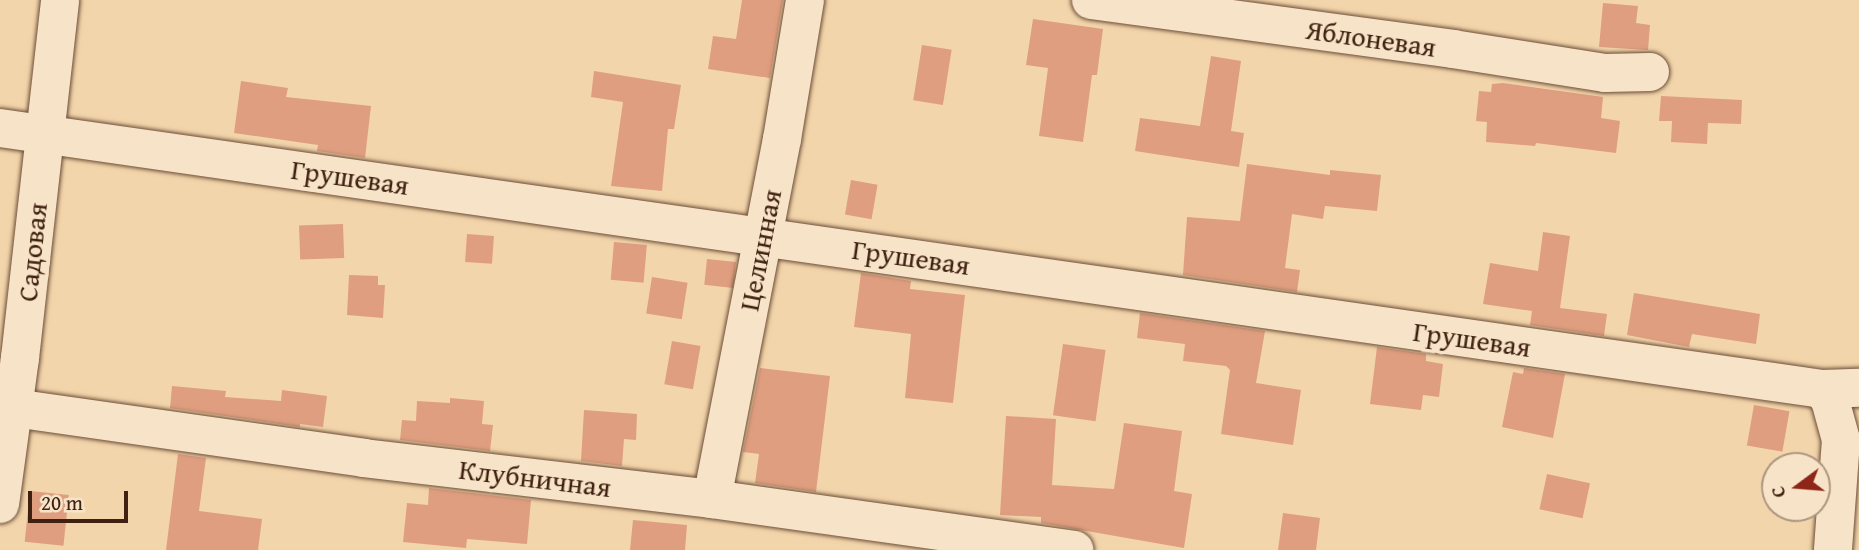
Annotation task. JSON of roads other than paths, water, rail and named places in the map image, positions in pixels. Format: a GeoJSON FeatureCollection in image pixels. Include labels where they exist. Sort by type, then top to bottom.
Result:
{"type":"FeatureCollection","features":[{"type":"Feature","properties":{"kind":"street","name":"Садовая"},"geometry":{"type":"LineString","coordinates":[[0,504],[7,403],[61,0]]}},
{"type":"Feature","properties":{"kind":"street","name":"Целинная"},"geometry":{"type":"LineString","coordinates":[[712,499],[782,139],[805,0]]}},
{"type":"Feature","properties":{"kind":"street","name":"Яблоневая"},"geometry":{"type":"LineString","coordinates":[[1091,0],[1453,49],[1605,73],[1650,72]]}},
{"type":"Feature","properties":{"kind":"street","name":"Грушевая"},"geometry":{"type":"LineString","coordinates":[[0,128],[762,235],[1822,389],[1859,388]]}},
{"type":"Feature","properties":{"kind":"street"},"geometry":{"type":"LineString","coordinates":[[1822,389],[1830,400],[1841,440],[1833,550]]}},
{"type":"Feature","properties":{"kind":"street","name":"Клубничная"},"geometry":{"type":"LineString","coordinates":[[7,403],[364,458],[712,499],[1074,550]]}}]}
